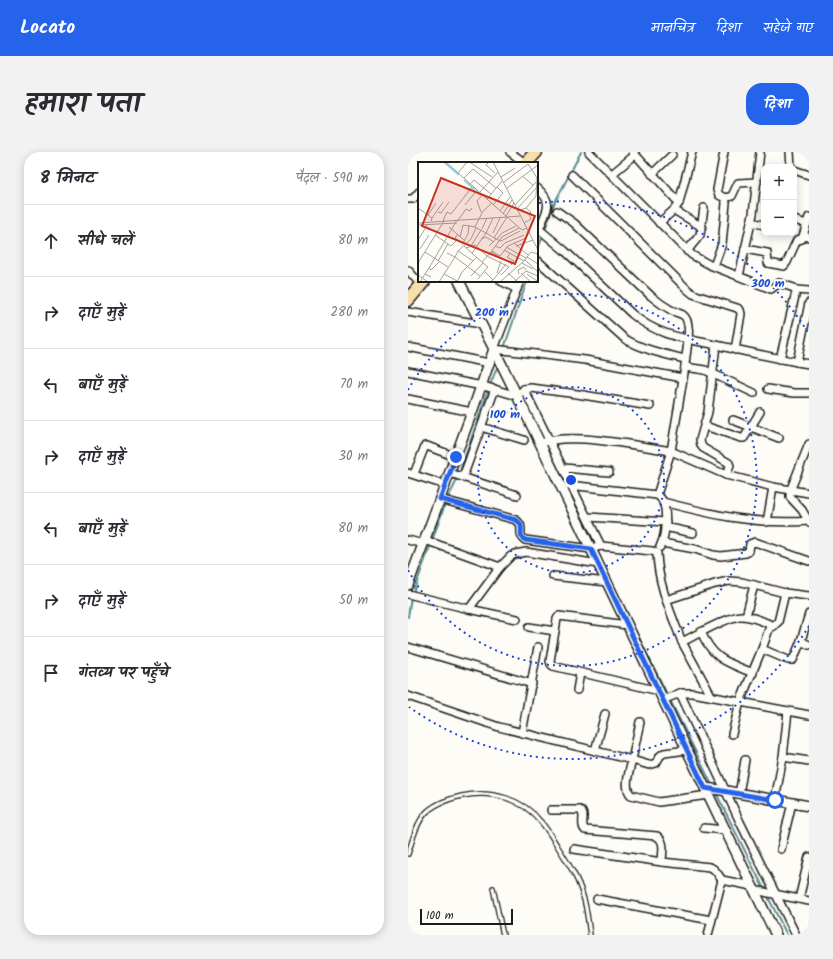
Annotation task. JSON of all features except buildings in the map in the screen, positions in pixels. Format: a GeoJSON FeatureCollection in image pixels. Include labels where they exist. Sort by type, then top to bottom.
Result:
{"type":"FeatureCollection","features":[{"type":"Feature","properties":{"kind":"highway"},"geometry":{"type":"LineString","coordinates":[[527,162],[536,152]]}},
{"type":"Feature","properties":{"kind":"highway"},"geometry":{"type":"LineString","coordinates":[[408,299],[423,283]]}},
{"type":"Feature","properties":{"kind":"street"},"geometry":{"type":"LineString","coordinates":[[510,152],[525,162]]}},
{"type":"Feature","properties":{"kind":"street"},"geometry":{"type":"LineString","coordinates":[[589,152],[687,251],[700,260],[772,289],[779,284],[794,288],[796,290],[809,291]]}},
{"type":"Feature","properties":{"kind":"street"},"geometry":{"type":"LineString","coordinates":[[659,223],[674,210],[679,203],[692,152]]}},
{"type":"Feature","properties":{"kind":"street"},"geometry":{"type":"LineString","coordinates":[[714,266],[722,244],[726,203],[725,198],[719,194],[717,190],[724,152]]}},
{"type":"Feature","properties":{"kind":"street"},"geometry":{"type":"LineString","coordinates":[[739,276],[751,222],[760,152]]}},
{"type":"Feature","properties":{"kind":"street"},"geometry":{"type":"LineString","coordinates":[[790,152],[791,164]]}},
{"type":"Feature","properties":{"kind":"street"},"geometry":{"type":"LineString","coordinates":[[612,174],[634,153],[679,203]]}},
{"type":"Feature","properties":{"kind":"street"},"geometry":{"type":"LineString","coordinates":[[652,174],[672,155]]}},
{"type":"Feature","properties":{"kind":"street"},"geometry":{"type":"LineString","coordinates":[[797,171],[809,175]]}},
{"type":"Feature","properties":{"kind":"street"},"geometry":{"type":"LineString","coordinates":[[572,175],[693,294],[740,310],[735,350]]}},
{"type":"Feature","properties":{"kind":"street"},"geometry":{"type":"LineString","coordinates":[[725,198],[732,196],[738,183],[757,182]]}},
{"type":"Feature","properties":{"kind":"street"},"geometry":{"type":"LineString","coordinates":[[538,189],[544,194],[548,204],[541,232],[643,323],[663,333],[688,340],[809,364]]}},
{"type":"Feature","properties":{"kind":"street"},"geometry":{"type":"LineString","coordinates":[[408,199],[413,199],[418,193]]}},
{"type":"Feature","properties":{"kind":"street"},"geometry":{"type":"LineString","coordinates":[[687,251],[700,235],[704,208]]}},
{"type":"Feature","properties":{"kind":"street"},"geometry":{"type":"LineString","coordinates":[[674,210],[702,227]]}},
{"type":"Feature","properties":{"kind":"street"},"geometry":{"type":"LineString","coordinates":[[556,211],[574,223],[651,296],[662,305],[683,315],[689,325],[683,378],[670,451],[657,495]]}},
{"type":"Feature","properties":{"kind":"street"},"geometry":{"type":"LineString","coordinates":[[745,249],[765,252],[768,254],[768,263],[784,266],[797,240],[806,237],[808,221],[797,220]]}},
{"type":"Feature","properties":{"kind":"street"},"geometry":{"type":"LineString","coordinates":[[751,222],[761,224]]}},
{"type":"Feature","properties":{"kind":"street"},"geometry":{"type":"LineString","coordinates":[[538,261],[583,299],[625,339],[636,346],[705,370],[754,393]]}},
{"type":"Feature","properties":{"kind":"street"},"geometry":{"type":"LineString","coordinates":[[408,270],[418,279]]}},
{"type":"Feature","properties":{"kind":"street"},"geometry":{"type":"LineString","coordinates":[[460,282],[481,324],[501,349],[545,442],[561,486],[597,547]]}},
{"type":"Feature","properties":{"kind":"street"},"geometry":{"type":"LineString","coordinates":[[504,282],[517,290]]}},
{"type":"Feature","properties":{"kind":"street"},"geometry":{"type":"LineString","coordinates":[[408,585],[444,501],[445,485],[457,475],[481,427],[488,388],[489,363],[501,349],[520,282]]}},
{"type":"Feature","properties":{"kind":"street"},"geometry":{"type":"LineString","coordinates":[[780,359],[796,290]]}},
{"type":"Feature","properties":{"kind":"street"},"geometry":{"type":"LineString","coordinates":[[797,362],[806,336],[809,303]]}},
{"type":"Feature","properties":{"kind":"street"},"geometry":{"type":"LineString","coordinates":[[408,312],[481,324]]}},
{"type":"Feature","properties":{"kind":"street"},"geometry":{"type":"LineString","coordinates":[[716,345],[708,412],[700,440],[703,448],[727,461],[730,466],[726,475]]}},
{"type":"Feature","properties":{"kind":"street"},"geometry":{"type":"LineString","coordinates":[[408,347],[489,363]]}},
{"type":"Feature","properties":{"kind":"street"},"geometry":{"type":"LineString","coordinates":[[501,349],[585,360],[683,378]]}},
{"type":"Feature","properties":{"kind":"street"},"geometry":{"type":"LineString","coordinates":[[408,371],[488,388],[521,393],[532,388],[650,406]]}},
{"type":"Feature","properties":{"kind":"street"},"geometry":{"type":"LineString","coordinates":[[457,475],[456,457],[472,412],[488,388]]}},
{"type":"Feature","properties":{"kind":"street"},"geometry":{"type":"LineString","coordinates":[[768,389],[794,393],[809,393]]}},
{"type":"Feature","properties":{"kind":"street"},"geometry":{"type":"LineString","coordinates":[[408,399],[472,412]]}},
{"type":"Feature","properties":{"kind":"street"},"geometry":{"type":"LineString","coordinates":[[705,426],[744,438],[760,412]]}},
{"type":"Feature","properties":{"kind":"street"},"geometry":{"type":"LineString","coordinates":[[733,420],[779,438]]}},
{"type":"Feature","properties":{"kind":"street"},"geometry":{"type":"LineString","coordinates":[[481,427],[524,440]]}},
{"type":"Feature","properties":{"kind":"street"},"geometry":{"type":"LineString","coordinates":[[545,442],[575,439],[602,440],[634,444],[670,451],[726,475],[790,491],[809,493]]}},
{"type":"Feature","properties":{"kind":"street"},"geometry":{"type":"LineString","coordinates":[[545,442],[564,468],[588,517],[597,547],[598,564],[659,691]]}},
{"type":"Feature","properties":{"kind":"street"},"geometry":{"type":"LineString","coordinates":[[663,502],[724,517],[780,523],[809,521],[802,510],[790,497],[790,491],[809,444]]}},
{"type":"Feature","properties":{"kind":"street"},"geometry":{"type":"LineString","coordinates":[[445,485],[411,474],[425,446],[456,457]]}},
{"type":"Feature","properties":{"kind":"street"},"geometry":{"type":"LineString","coordinates":[[564,468],[609,472]]}},
{"type":"Feature","properties":{"kind":"street"},"geometry":{"type":"LineString","coordinates":[[457,475],[517,495]]}},
{"type":"Feature","properties":{"kind":"street"},"geometry":{"type":"LineString","coordinates":[[561,486],[572,484],[657,495],[661,497],[663,502],[665,525],[662,543],[657,553],[657,567],[666,600],[682,642],[712,698]]}},
{"type":"Feature","properties":{"kind":"street"},"geometry":{"type":"LineString","coordinates":[[767,522],[773,487]]}},
{"type":"Feature","properties":{"kind":"street"},"geometry":{"type":"LineString","coordinates":[[444,501],[516,520],[522,527],[520,534],[525,540],[652,551],[657,553]]}},
{"type":"Feature","properties":{"kind":"street"},"geometry":{"type":"LineString","coordinates":[[588,517],[665,525],[693,532]]}},
{"type":"Feature","properties":{"kind":"street"},"geometry":{"type":"LineString","coordinates":[[408,540],[427,542],[500,567]]}},
{"type":"Feature","properties":{"kind":"street"},"geometry":{"type":"LineString","coordinates":[[662,543],[696,549],[721,556],[746,553],[749,551],[750,544],[755,542],[809,560]]}},
{"type":"Feature","properties":{"kind":"street"},"geometry":{"type":"LineString","coordinates":[[468,609],[510,556],[520,552],[598,564]]}},
{"type":"Feature","properties":{"kind":"street"},"geometry":{"type":"LineString","coordinates":[[554,576],[607,582]]}},
{"type":"Feature","properties":{"kind":"street"},"geometry":{"type":"LineString","coordinates":[[666,600],[714,584],[729,581],[742,582],[786,593],[809,596]]}},
{"type":"Feature","properties":{"kind":"street"},"geometry":{"type":"LineString","coordinates":[[746,616],[754,585]]}},
{"type":"Feature","properties":{"kind":"street"},"geometry":{"type":"LineString","coordinates":[[732,734],[740,702],[753,674],[769,629],[778,622],[786,593]]}},
{"type":"Feature","properties":{"kind":"street"},"geometry":{"type":"LineString","coordinates":[[411,595],[517,619]]}},
{"type":"Feature","properties":{"kind":"street"},"geometry":{"type":"LineString","coordinates":[[762,649],[790,660],[795,657],[809,614]]}},
{"type":"Feature","properties":{"kind":"street"},"geometry":{"type":"LineString","coordinates":[[627,625],[559,616],[555,631],[550,661],[551,664],[580,673],[659,691],[671,697],[693,693],[712,698],[809,714]]}},
{"type":"Feature","properties":{"kind":"street"},"geometry":{"type":"LineString","coordinates":[[682,642],[734,617],[746,616],[774,626]]}},
{"type":"Feature","properties":{"kind":"street"},"geometry":{"type":"LineString","coordinates":[[529,627],[555,631]]}},
{"type":"Feature","properties":{"kind":"street"},"geometry":{"type":"LineString","coordinates":[[701,632],[707,645],[714,653],[729,664],[753,674]]}},
{"type":"Feature","properties":{"kind":"street"},"geometry":{"type":"LineString","coordinates":[[801,641],[809,645]]}},
{"type":"Feature","properties":{"kind":"street"},"geometry":{"type":"LineString","coordinates":[[408,647],[532,684]]}},
{"type":"Feature","properties":{"kind":"street"},"geometry":{"type":"LineString","coordinates":[[522,733],[538,647]]}},
{"type":"Feature","properties":{"kind":"street"},"geometry":{"type":"LineString","coordinates":[[577,690],[580,673]]}},
{"type":"Feature","properties":{"kind":"street"},"geometry":{"type":"LineString","coordinates":[[408,696],[499,727],[632,760],[650,766],[656,763],[660,756],[664,753],[687,750]]}},
{"type":"Feature","properties":{"kind":"street"},"geometry":{"type":"LineString","coordinates":[[671,697],[687,750],[715,791],[725,830],[776,935]]}},
{"type":"Feature","properties":{"kind":"street"},"geometry":{"type":"LineString","coordinates":[[671,697],[715,791],[770,893],[796,935]]}},
{"type":"Feature","properties":{"kind":"street"},"geometry":{"type":"LineString","coordinates":[[775,800],[783,757],[788,711]]}},
{"type":"Feature","properties":{"kind":"street"},"geometry":{"type":"LineString","coordinates":[[596,751],[605,714]]}},
{"type":"Feature","properties":{"kind":"street"},"geometry":{"type":"LineString","coordinates":[[640,722],[627,787],[628,792],[631,795],[659,802],[715,791],[809,806]]}},
{"type":"Feature","properties":{"kind":"street"},"geometry":{"type":"LineString","coordinates":[[783,757],[809,761]]}},
{"type":"Feature","properties":{"kind":"street"},"geometry":{"type":"LineString","coordinates":[[739,794],[745,760]]}},
{"type":"Feature","properties":{"kind":"street"},"geometry":{"type":"LineString","coordinates":[[781,849],[792,803]]}},
{"type":"Feature","properties":{"kind":"street"},"geometry":{"type":"LineString","coordinates":[[551,810],[580,810],[583,814],[582,825],[585,830],[658,836],[661,838],[663,843],[662,862]]}},
{"type":"Feature","properties":{"kind":"street"},"geometry":{"type":"LineString","coordinates":[[704,828],[725,830]]}},
{"type":"Feature","properties":{"kind":"street"},"geometry":{"type":"LineString","coordinates":[[574,849],[662,862],[710,867],[717,872],[722,880],[770,893],[809,900]]}},
{"type":"Feature","properties":{"kind":"street"},"geometry":{"type":"LineString","coordinates":[[800,899],[809,857]]}},
{"type":"Feature","properties":{"kind":"street"},"geometry":{"type":"LineString","coordinates":[[708,935],[722,880]]}},
{"type":"Feature","properties":{"kind":"street"},"geometry":{"type":"LineString","coordinates":[[597,899],[711,920]]}},
{"type":"Feature","properties":{"kind":"lane"},"geometry":{"type":"LineString","coordinates":[[408,853],[416,827],[422,816],[429,809],[439,804],[474,794],[488,794],[519,803],[530,810],[541,822],[578,880],[584,897],[590,935]]}},
{"type":"Feature","properties":{"kind":"lane"},"geometry":{"type":"LineString","coordinates":[[493,888],[502,935]]}},
{"type":"Feature","properties":{"kind":"waterway"},"geometry":{"type":"LineString","coordinates":[[545,230],[553,206],[581,152]]}},
{"type":"Feature","properties":{"kind":"waterway"},"geometry":{"type":"LineString","coordinates":[[538,249],[543,235]]}},
{"type":"Feature","properties":{"kind":"waterway"},"geometry":{"type":"LineString","coordinates":[[504,348],[527,282]]}},
{"type":"Feature","properties":{"kind":"waterway"},"geometry":{"type":"LineString","coordinates":[[490,385],[498,365]]}},
{"type":"Feature","properties":{"kind":"waterway"},"geometry":{"type":"LineString","coordinates":[[413,593],[446,502],[457,480],[488,390]]}},
{"type":"Feature","properties":{"kind":"waterway"},"geometry":{"type":"LineString","coordinates":[[408,617],[411,597]]}},
{"type":"Feature","properties":{"kind":"waterway"},"geometry":{"type":"LineString","coordinates":[[634,628],[668,696]]}},
{"type":"Feature","properties":{"kind":"waterway"},"geometry":{"type":"LineString","coordinates":[[670,700],[712,785]]}},
{"type":"Feature","properties":{"kind":"waterway"},"geometry":{"type":"LineString","coordinates":[[716,793],[764,889]]}},
{"type":"Feature","properties":{"kind":"waterway"},"geometry":{"type":"LineString","coordinates":[[767,895],[787,935]]}},
{"type":"Feature","properties":{"kind":"route"},"geometry":{"type":"LineString","coordinates":[[456,457],[440,499],[516,520],[522,527],[520,534],[525,540],[591,549],[705,788],[775,800]]}}]}
